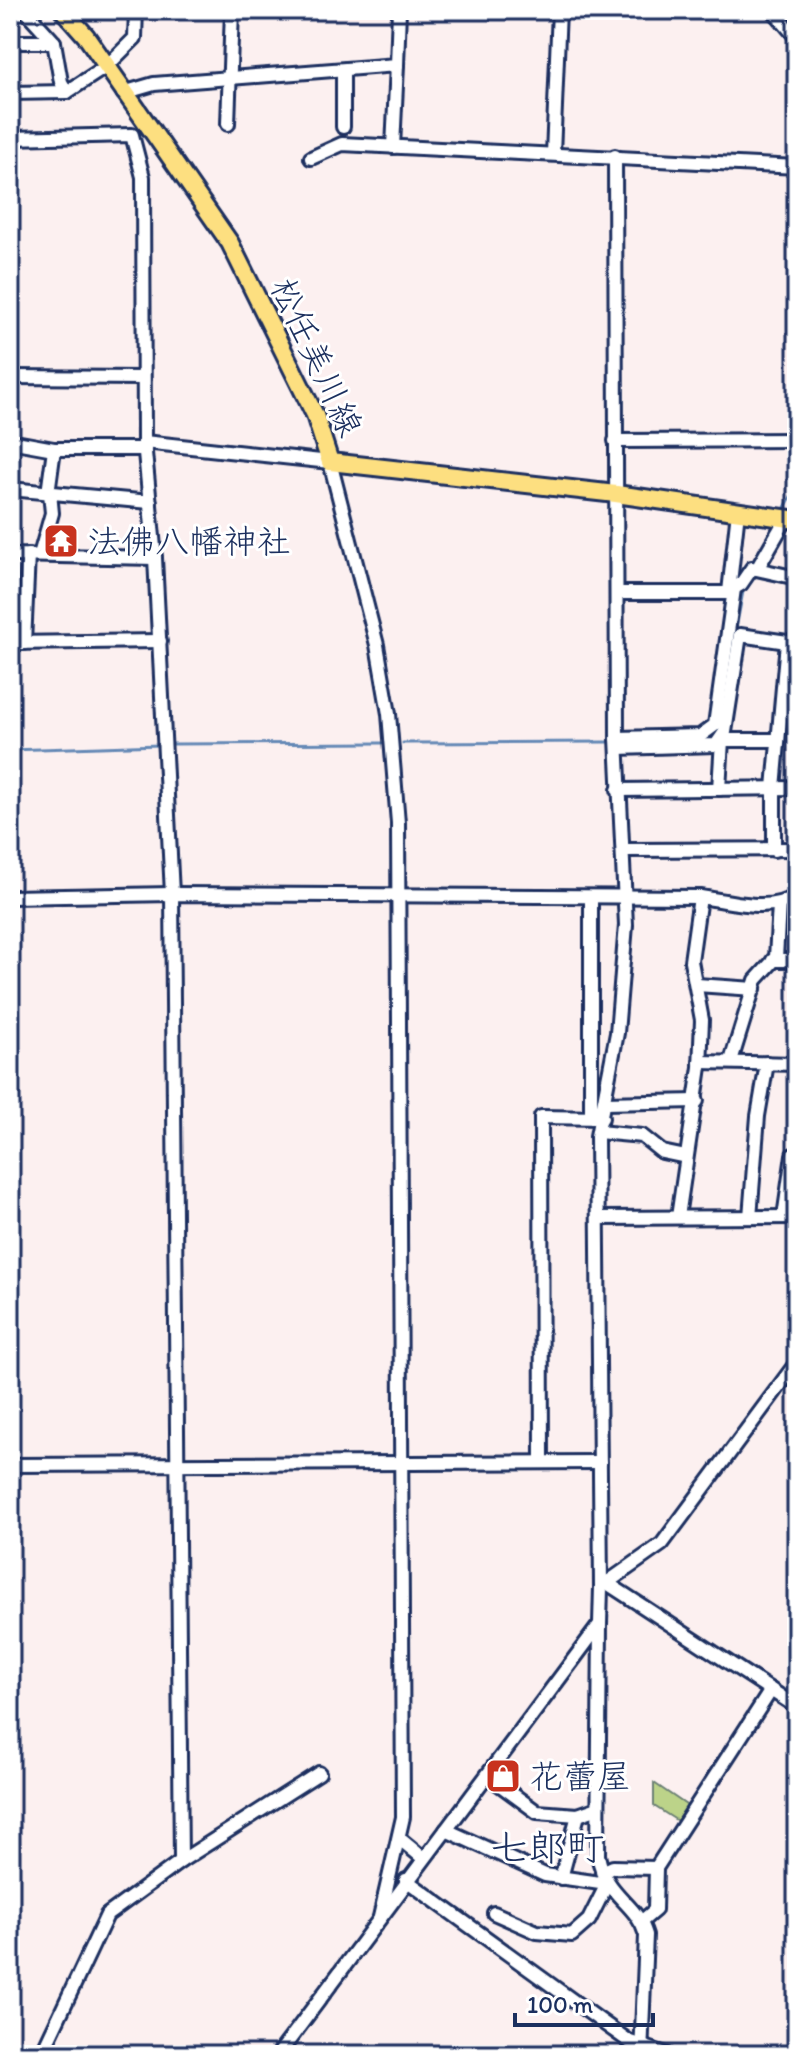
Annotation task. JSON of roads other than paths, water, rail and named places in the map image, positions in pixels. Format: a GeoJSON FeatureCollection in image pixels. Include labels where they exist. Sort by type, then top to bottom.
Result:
{"type":"FeatureCollection","features":[{"type":"Feature","properties":{"kind":"main road","name":"松任美川線"},"geometry":{"type":"LineString","coordinates":[[63,10],[107,66],[230,243],[315,415],[330,462],[616,494],[786,517]]}},
{"type":"Feature","properties":{"kind":"street"},"geometry":{"type":"LineString","coordinates":[[25,10],[54,42],[61,82],[67,92]]}},
{"type":"Feature","properties":{"kind":"street"},"geometry":{"type":"LineString","coordinates":[[10,93],[67,92],[107,66],[135,38],[136,10]]}},
{"type":"Feature","properties":{"kind":"street"},"geometry":{"type":"LineString","coordinates":[[228,124],[232,10]]}},
{"type":"Feature","properties":{"kind":"street"},"geometry":{"type":"LineString","coordinates":[[393,147],[399,10]]}},
{"type":"Feature","properties":{"kind":"street"},"geometry":{"type":"LineString","coordinates":[[553,154],[559,10]]}},
{"type":"Feature","properties":{"kind":"street"},"geometry":{"type":"LineString","coordinates":[[773,10],[797,38]]}},
{"type":"Feature","properties":{"kind":"street"},"geometry":{"type":"LineString","coordinates":[[10,42],[54,42]]}},
{"type":"Feature","properties":{"kind":"street"},"geometry":{"type":"LineString","coordinates":[[123,93],[154,84],[397,65]]}},
{"type":"Feature","properties":{"kind":"street"},"geometry":{"type":"LineString","coordinates":[[343,70],[343,127]]}},
{"type":"Feature","properties":{"kind":"street"},"geometry":{"type":"LineString","coordinates":[[10,138],[132,135],[143,177],[144,446],[155,558],[172,894],[181,1861]]}},
{"type":"Feature","properties":{"kind":"street"},"geometry":{"type":"LineString","coordinates":[[311,158],[342,144],[797,167]]}},
{"type":"Feature","properties":{"kind":"street"},"geometry":{"type":"LineString","coordinates":[[596,1118],[604,1103],[624,980],[626,898],[625,850],[618,790],[615,156]]}},
{"type":"Feature","properties":{"kind":"street"},"geometry":{"type":"LineString","coordinates":[[10,419],[10,377],[143,378]]}},
{"type":"Feature","properties":{"kind":"street"},"geometry":{"type":"LineString","coordinates":[[615,441],[797,440]]}},
{"type":"Feature","properties":{"kind":"street"},"geometry":{"type":"LineString","coordinates":[[10,441],[54,449],[144,446],[330,462],[361,576],[389,714],[399,896],[403,1817],[380,1917]]}},
{"type":"Feature","properties":{"kind":"street"},"geometry":{"type":"LineString","coordinates":[[54,449],[49,493],[52,513],[34,555],[17,643],[160,641]]}},
{"type":"Feature","properties":{"kind":"street"},"geometry":{"type":"LineString","coordinates":[[10,489],[150,502]]}},
{"type":"Feature","properties":{"kind":"street"},"geometry":{"type":"LineString","coordinates":[[719,789],[735,634],[731,590],[738,511]]}},
{"type":"Feature","properties":{"kind":"street"},"geometry":{"type":"LineString","coordinates":[[757,569],[786,517]]}},
{"type":"Feature","properties":{"kind":"street"},"geometry":{"type":"LineString","coordinates":[[10,555],[155,558]]}},
{"type":"Feature","properties":{"kind":"street"},"geometry":{"type":"LineString","coordinates":[[618,593],[731,590],[752,568],[797,578]]}},
{"type":"Feature","properties":{"kind":"street"},"geometry":{"type":"LineString","coordinates":[[618,743],[700,736],[715,725],[735,634]]}},
{"type":"Feature","properties":{"kind":"street"},"geometry":{"type":"LineString","coordinates":[[735,634],[787,642],[777,740],[774,850]]}},
{"type":"Feature","properties":{"kind":"street"},"geometry":{"type":"LineString","coordinates":[[618,743],[708,746],[722,740],[777,740]]}},
{"type":"Feature","properties":{"kind":"street"},"geometry":{"type":"LineString","coordinates":[[618,790],[797,788]]}},
{"type":"Feature","properties":{"kind":"street"},"geometry":{"type":"LineString","coordinates":[[625,850],[797,849]]}},
{"type":"Feature","properties":{"kind":"street"},"geometry":{"type":"LineString","coordinates":[[10,897],[172,894],[700,897],[779,904],[797,895]]}},
{"type":"Feature","properties":{"kind":"street"},"geometry":{"type":"LineString","coordinates":[[678,1217],[697,1101],[700,1062],[702,1020],[691,961],[700,897]]}},
{"type":"Feature","properties":{"kind":"street"},"geometry":{"type":"LineString","coordinates":[[591,898],[598,1132],[604,1585],[600,1624],[598,1808],[604,1878],[642,1921],[647,1952],[640,2053]]}},
{"type":"Feature","properties":{"kind":"street"},"geometry":{"type":"LineString","coordinates":[[731,1061],[756,980],[773,960],[779,904]]}},
{"type":"Feature","properties":{"kind":"street"},"geometry":{"type":"LineString","coordinates":[[773,960],[797,960]]}},
{"type":"Feature","properties":{"kind":"street"},"geometry":{"type":"LineString","coordinates":[[697,985],[754,989]]}},
{"type":"Feature","properties":{"kind":"street"},"geometry":{"type":"LineString","coordinates":[[700,1062],[797,1064]]}},
{"type":"Feature","properties":{"kind":"street"},"geometry":{"type":"LineString","coordinates":[[750,1217],[758,1116],[767,1063]]}},
{"type":"Feature","properties":{"kind":"street"},"geometry":{"type":"LineString","coordinates":[[604,1103],[697,1101]]}},
{"type":"Feature","properties":{"kind":"street"},"geometry":{"type":"LineString","coordinates":[[542,1462],[541,1117],[596,1118]]}},
{"type":"Feature","properties":{"kind":"street"},"geometry":{"type":"LineString","coordinates":[[598,1132],[642,1136],[662,1152],[686,1157]]}},
{"type":"Feature","properties":{"kind":"street"},"geometry":{"type":"LineString","coordinates":[[598,1218],[791,1217],[793,1155],[797,1154]]}},
{"type":"Feature","properties":{"kind":"street"},"geometry":{"type":"LineString","coordinates":[[604,1585],[662,1544],[797,1362]]}},
{"type":"Feature","properties":{"kind":"street"},"geometry":{"type":"LineString","coordinates":[[10,1465],[600,1462]]}},
{"type":"Feature","properties":{"kind":"street"},"geometry":{"type":"LineString","coordinates":[[604,1585],[797,1707]]}},
{"type":"Feature","properties":{"kind":"street"},"geometry":{"type":"LineString","coordinates":[[278,2055],[600,1624]]}},
{"type":"Feature","properties":{"kind":"street"},"geometry":{"type":"LineString","coordinates":[[642,1921],[655,1910],[656,1868],[771,1690]]}},
{"type":"Feature","properties":{"kind":"street"},"geometry":{"type":"LineString","coordinates":[[41,2055],[107,1915],[181,1861],[319,1773]]}},
{"type":"Feature","properties":{"kind":"street"},"geometry":{"type":"LineString","coordinates":[[488,1776],[534,1811],[578,1815],[598,1808]]}},
{"type":"Feature","properties":{"kind":"street"},"geometry":{"type":"LineString","coordinates":[[561,1878],[578,1815]]}},
{"type":"Feature","properties":{"kind":"street"},"geometry":{"type":"LineString","coordinates":[[446,1830],[527,1868],[561,1878],[604,1878]]}},
{"type":"Feature","properties":{"kind":"street"},"geometry":{"type":"LineString","coordinates":[[400,1839],[423,1858]]}},
{"type":"Feature","properties":{"kind":"street"},"geometry":{"type":"LineString","coordinates":[[494,1913],[537,1932],[572,1935],[589,1920],[604,1878],[613,1867],[656,1868]]}},
{"type":"Feature","properties":{"kind":"street"},"geometry":{"type":"LineString","coordinates":[[406,1880],[640,2053],[669,2055]]}},
{"type":"Feature","properties":{"kind":"waterway"},"geometry":{"type":"LineString","coordinates":[[783,511],[797,486]]}},
{"type":"Feature","properties":{"kind":"waterway"},"geometry":{"type":"LineString","coordinates":[[736,629],[744,586]]}},
{"type":"Feature","properties":{"kind":"waterway"},"geometry":{"type":"LineString","coordinates":[[703,741],[719,729]]}},
{"type":"Feature","properties":{"kind":"waterway"},"geometry":{"type":"LineString","coordinates":[[403,743],[611,742]]}},
{"type":"Feature","properties":{"kind":"waterway"},"geometry":{"type":"LineString","coordinates":[[172,744],[382,743]]}},
{"type":"Feature","properties":{"kind":"waterway"},"geometry":{"type":"LineString","coordinates":[[10,750],[160,745]]}},
{"type":"Feature","properties":{"kind":"railway"},"geometry":{"type":"LineString","coordinates":[[782,10],[797,28]]}},
{"type":"Feature","properties":{"kind":"place","name":"法佛八幡神社"},"geometry":{"type":"Point","coordinates":[61,541]}},
{"type":"Feature","properties":{"kind":"place","name":"花蕾屋"},"geometry":{"type":"Point","coordinates":[503,1776]}},
{"type":"Feature","properties":{"kind":"district","name":"七郎町"},"geometry":{"type":"Point","coordinates":[547,1847]}}]}
